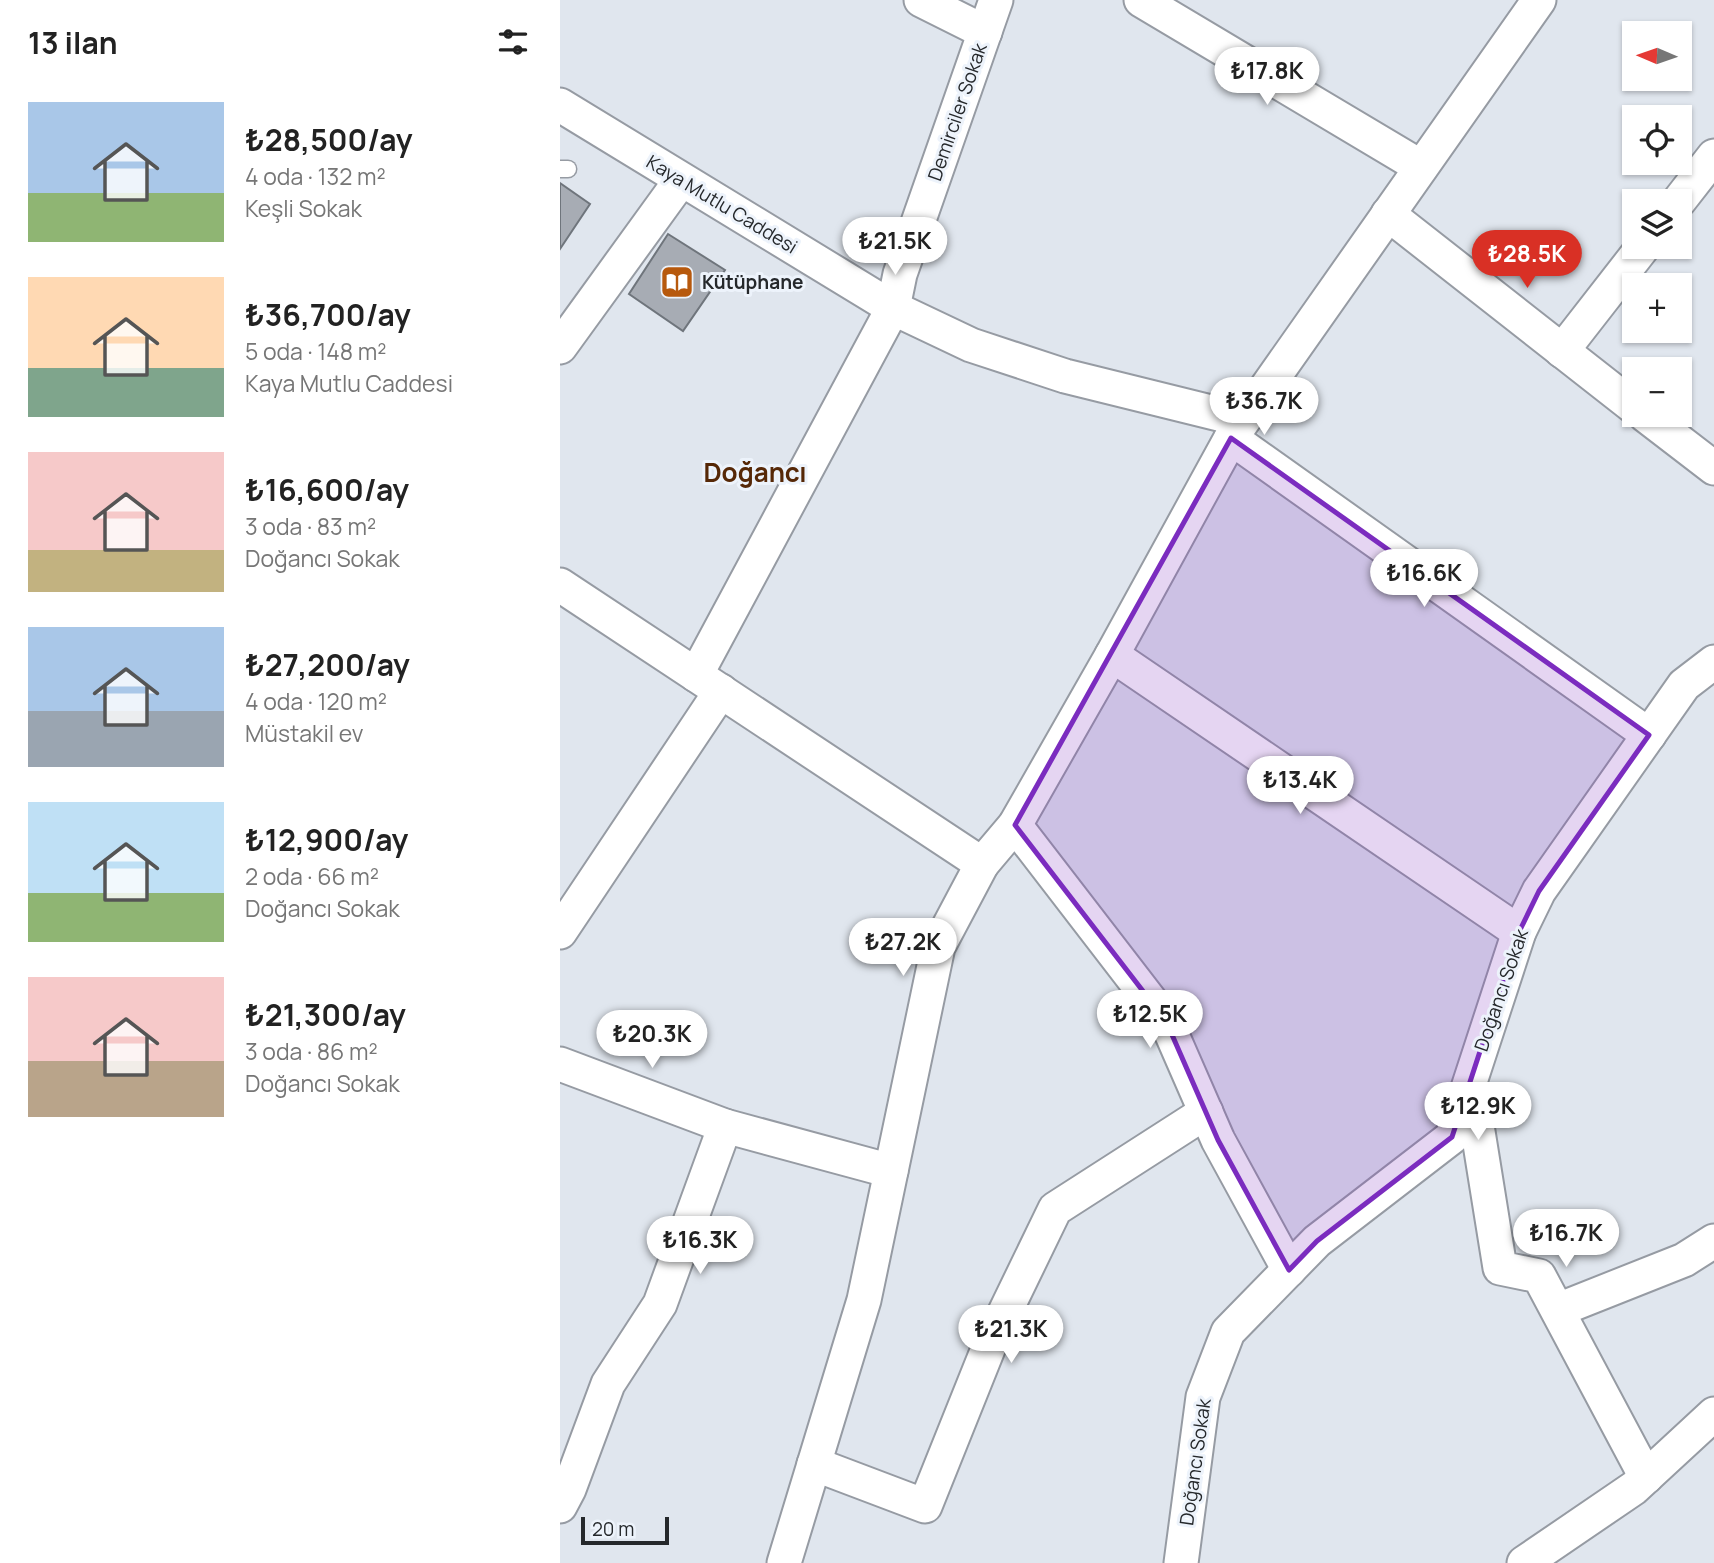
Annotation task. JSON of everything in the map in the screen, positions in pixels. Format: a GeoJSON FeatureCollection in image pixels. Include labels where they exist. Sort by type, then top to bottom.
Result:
{"type":"FeatureCollection","features":[{"type":"Feature","properties":{"kind":"street"},"geometry":{"type":"LineString","coordinates":[[921,0],[985,32]]}},
{"type":"Feature","properties":{"kind":"street","name":"Demirciler Sokak"},"geometry":{"type":"LineString","coordinates":[[560,932],[709,683],[893,308],[900,274],[996,0]]}},
{"type":"Feature","properties":{"kind":"street"},"geometry":{"type":"LineString","coordinates":[[1141,0],[1421,167]]}},
{"type":"Feature","properties":{"kind":"street"},"geometry":{"type":"LineString","coordinates":[[784,1563],[864,1300],[937,947],[982,864],[1014,825],[1237,429],[1539,0]]}},
{"type":"Feature","properties":{"kind":"street","name":"Kaya Mutlu Caddesi"},"geometry":{"type":"LineString","coordinates":[[560,105],[893,308],[971,345],[1237,429]]}},
{"type":"Feature","properties":{"kind":"street"},"geometry":{"type":"LineString","coordinates":[[1688,189],[1714,156]]}},
{"type":"Feature","properties":{"kind":"street"},"geometry":{"type":"LineString","coordinates":[[560,347],[681,180]]}},
{"type":"Feature","properties":{"kind":"street"},"geometry":{"type":"LineString","coordinates":[[1388,214],[1622,398]]}},
{"type":"Feature","properties":{"kind":"street"},"geometry":{"type":"LineString","coordinates":[[1562,351],[1634,259]]}},
{"type":"Feature","properties":{"kind":"street"},"geometry":{"type":"LineString","coordinates":[[1660,427],[1713,466]]}},
{"type":"Feature","properties":{"kind":"street"},"geometry":{"type":"LineString","coordinates":[[1237,429],[1649,735]]}},
{"type":"Feature","properties":{"kind":"street"},"geometry":{"type":"LineString","coordinates":[[560,585],[982,864]]}},
{"type":"Feature","properties":{"kind":"street"},"geometry":{"type":"LineString","coordinates":[[1112,655],[1519,932]]}},
{"type":"Feature","properties":{"kind":"street","name":"Doğancı Sokak"},"geometry":{"type":"LineString","coordinates":[[1181,1563],[1203,1396],[1228,1332],[1317,1241],[1452,1137],[1519,932],[1539,891],[1684,685],[1714,662]]}},
{"type":"Feature","properties":{"kind":"street"},"geometry":{"type":"LineString","coordinates":[[1014,825],[1167,1020],[1219,1140],[1289,1270]]}},
{"type":"Feature","properties":{"kind":"street"},"geometry":{"type":"LineString","coordinates":[[560,1064],[725,1126],[891,1171]]}},
{"type":"Feature","properties":{"kind":"street"},"geometry":{"type":"LineString","coordinates":[[1470,1083],[1500,1268],[1539,1276],[1646,1476]]}},
{"type":"Feature","properties":{"kind":"street"},"geometry":{"type":"LineString","coordinates":[[814,1464],[925,1506],[992,1339],[1055,1209],[1206,1112]]}},
{"type":"Feature","properties":{"kind":"street"},"geometry":{"type":"LineString","coordinates":[[560,1506],[569,1489],[608,1384],[660,1304],[725,1126]]}},
{"type":"Feature","properties":{"kind":"street"},"geometry":{"type":"LineString","coordinates":[[1558,1311],[1684,1260],[1714,1241]]}},
{"type":"Feature","properties":{"kind":"street"},"geometry":{"type":"LineString","coordinates":[[1524,1563],[1634,1488],[1714,1414]]}},
{"type":"Feature","properties":{"kind":"highlighted area"},"geometry":{"type":"Polygon","coordinates":[[[1231,438],[1649,735],[1539,891],[1519,932],[1452,1137],[1317,1241],[1289,1270],[1218,1140],[1166,1021],[1015,825],[1231,438]]]}},
{"type":"Feature","properties":{"kind":"building"},"geometry":{"type":"Polygon","coordinates":[[[560,183],[590,204],[560,249],[560,183]]]}},
{"type":"Feature","properties":{"kind":"building","name":"Kütüphane"},"geometry":{"type":"Polygon","coordinates":[[[668,234],[725,270],[683,331],[629,294],[668,234]]]}},
{"type":"Feature","properties":{"kind":"place","name":"Kütüphane"},"geometry":{"type":"Point","coordinates":[677,282]}},
{"type":"Feature","properties":{"kind":"district","name":"Doğancı"},"geometry":{"type":"Point","coordinates":[755,472]}}]}
